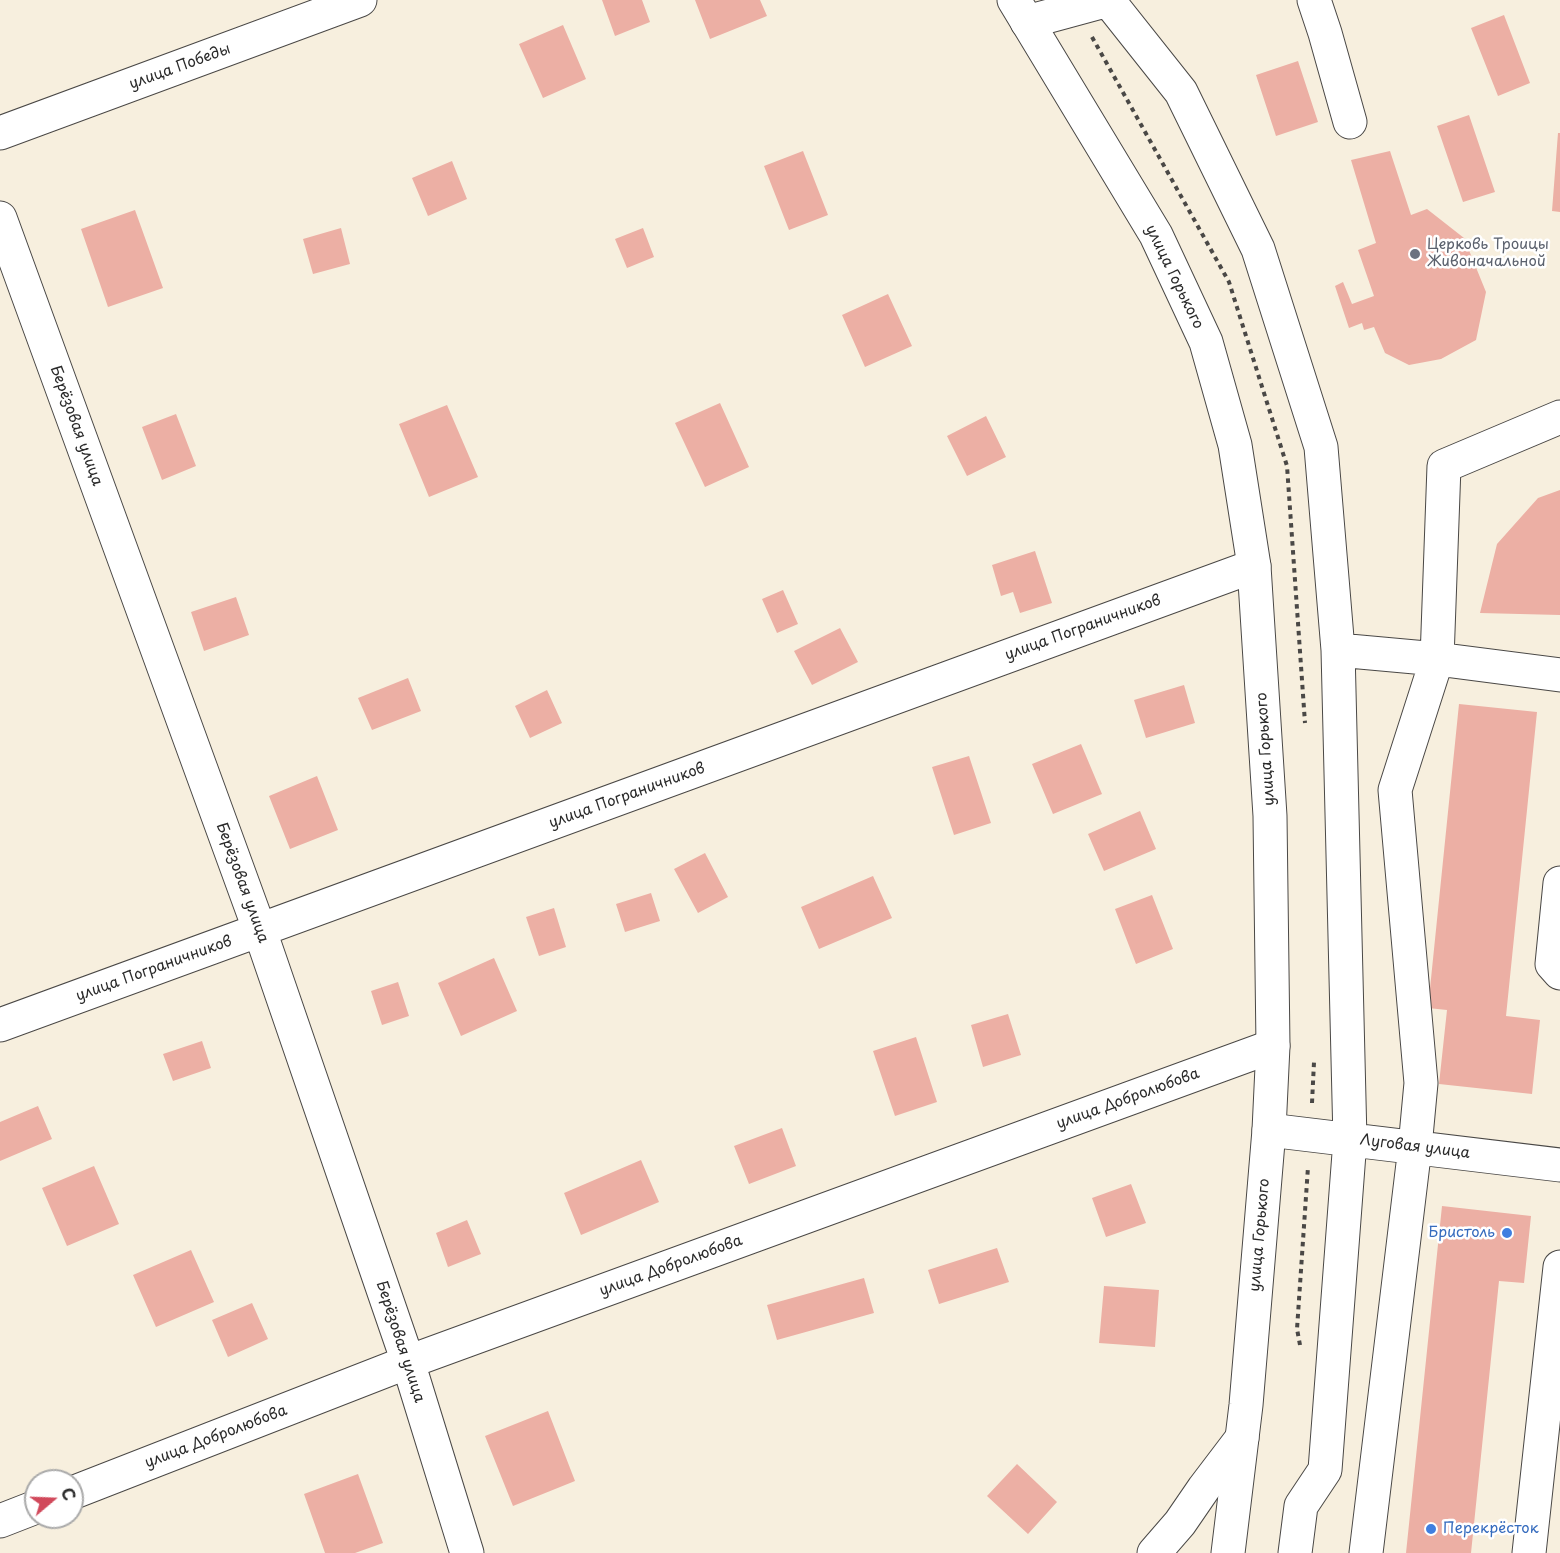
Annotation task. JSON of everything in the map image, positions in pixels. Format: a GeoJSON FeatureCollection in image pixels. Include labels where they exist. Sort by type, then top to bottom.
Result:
{"type":"FeatureCollection","features":[{"type":"Feature","properties":{"kind":"street","name":"улица Победы"},"geometry":{"type":"LineString","coordinates":[[0,133],[360,0]]}},
{"type":"Feature","properties":{"kind":"street"},"geometry":{"type":"LineString","coordinates":[[1021,11],[1108,0],[1181,92],[1258,249],[1322,447],[1338,650],[1350,1140],[1326,1470],[1301,1506],[1295,1553]]}},
{"type":"Feature","properties":{"kind":"street"},"geometry":{"type":"LineString","coordinates":[[1314,0],[1350,122]]}},
{"type":"Feature","properties":{"kind":"street","name":"улица Горького"},"geometry":{"type":"LineString","coordinates":[[1021,11],[1156,235],[1206,342],[1236,445],[1254,566],[1270,816],[1273,1046],[1269,1130],[1242,1438],[1228,1553]]}},
{"type":"Feature","properties":{"kind":"street","name":"Берёзовая улица"},"geometry":{"type":"LineString","coordinates":[[0,218],[260,931],[408,1362],[468,1553]]}},
{"type":"Feature","properties":{"kind":"street"},"geometry":{"type":"LineString","coordinates":[[1366,1553],[1421,1083],[1395,790],[1437,659],[1444,466],[1560,417]]}},
{"type":"Feature","properties":{"kind":"street","name":"улица Пограничников"},"geometry":{"type":"LineString","coordinates":[[0,1024],[260,931],[1254,566]]}},
{"type":"Feature","properties":{"kind":"street"},"geometry":{"type":"LineString","coordinates":[[1338,650],[1437,659],[1560,675]]}},
{"type":"Feature","properties":{"kind":"street"},"geometry":{"type":"LineString","coordinates":[[1560,884],[1552,964],[1560,973]]}},
{"type":"Feature","properties":{"kind":"street","name":"улица Добролюбова"},"geometry":{"type":"LineString","coordinates":[[84,1488],[408,1362],[1273,1046]]}},
{"type":"Feature","properties":{"kind":"street","name":"Луговая улица"},"geometry":{"type":"LineString","coordinates":[[1269,1130],[1560,1165]]}},
{"type":"Feature","properties":{"kind":"street"},"geometry":{"type":"LineString","coordinates":[[1529,1553],[1560,1267]]}},
{"type":"Feature","properties":{"kind":"street"},"geometry":{"type":"LineString","coordinates":[[1154,1553],[1180,1523],[1242,1438]]}},
{"type":"Feature","properties":{"kind":"street"},"geometry":{"type":"LineString","coordinates":[[0,1521],[24,1512]]}},
{"type":"Feature","properties":{"kind":"building"},"geometry":{"type":"Polygon","coordinates":[[[602,0],[642,0],[650,22],[615,36],[602,0]]]}},
{"type":"Feature","properties":{"kind":"building"},"geometry":{"type":"Polygon","coordinates":[[[695,0],[760,0],[767,16],[710,39],[695,0]]]}},
{"type":"Feature","properties":{"kind":"building"},"geometry":{"type":"Polygon","coordinates":[[[1504,15],[1530,83],[1498,96],[1471,28],[1504,15]]]}},
{"type":"Feature","properties":{"kind":"building"},"geometry":{"type":"Polygon","coordinates":[[[563,25],[586,79],[543,98],[519,44],[563,25]]]}},
{"type":"Feature","properties":{"kind":"building"},"geometry":{"type":"Polygon","coordinates":[[[1298,61],[1318,122],[1276,136],[1256,75],[1298,61]]]}},
{"type":"Feature","properties":{"kind":"building","name":"Церковь Троицы Живоначальной"},"geometry":{"type":"Polygon","coordinates":[[[1469,115],[1495,192],[1463,202],[1437,126],[1469,115]]]}},
{"type":"Feature","properties":{"kind":"building"},"geometry":{"type":"Polygon","coordinates":[[[1558,133],[1560,133],[1560,212],[1552,211],[1558,133]]]}},
{"type":"Feature","properties":{"kind":"building"},"geometry":{"type":"Polygon","coordinates":[[[803,151],[828,215],[789,230],[764,166],[803,151]]]}},
{"type":"Feature","properties":{"kind":"building","name":"Церковь Троицы Живоначальной"},"geometry":{"type":"Polygon","coordinates":[[[1390,151],[1411,215],[1427,209],[1464,238],[1486,292],[1476,340],[1441,359],[1409,365],[1385,353],[1374,327],[1364,330],[1362,323],[1349,328],[1335,286],[1343,282],[1352,304],[1374,296],[1358,250],[1376,243],[1351,160],[1390,151]]]}},
{"type":"Feature","properties":{"kind":"building"},"geometry":{"type":"Polygon","coordinates":[[[452,161],[467,199],[428,216],[412,178],[452,161]]]}},
{"type":"Feature","properties":{"kind":"building"},"geometry":{"type":"Polygon","coordinates":[[[135,210],[163,288],[108,307],[81,229],[135,210]]]}},
{"type":"Feature","properties":{"kind":"building"},"geometry":{"type":"Polygon","coordinates":[[[341,228],[350,264],[313,274],[303,239],[341,228]]]}},
{"type":"Feature","properties":{"kind":"building"},"geometry":{"type":"Polygon","coordinates":[[[643,228],[654,257],[627,268],[615,239],[643,228]]]}},
{"type":"Feature","properties":{"kind":"building"},"geometry":{"type":"Polygon","coordinates":[[[888,294],[912,346],[865,367],[842,315],[888,294]]]}},
{"type":"Feature","properties":{"kind":"building"},"geometry":{"type":"Polygon","coordinates":[[[720,403],[749,467],[705,487],[675,423],[720,403]]]}},
{"type":"Feature","properties":{"kind":"building"},"geometry":{"type":"Polygon","coordinates":[[[447,405],[478,477],[429,497],[399,424],[447,405]]]}},
{"type":"Feature","properties":{"kind":"building"},"geometry":{"type":"Polygon","coordinates":[[[176,414],[196,466],[162,480],[142,427],[176,414]]]}},
{"type":"Feature","properties":{"kind":"building"},"geometry":{"type":"Polygon","coordinates":[[[986,416],[1006,457],[967,476],[947,436],[986,416]]]}},
{"type":"Feature","properties":{"kind":"building"},"geometry":{"type":"Polygon","coordinates":[[[1560,490],[1560,615],[1480,613],[1497,544],[1538,498],[1560,490]]]}},
{"type":"Feature","properties":{"kind":"building"},"geometry":{"type":"Polygon","coordinates":[[[1035,551],[1052,603],[1020,613],[1013,592],[1001,596],[992,565],[1035,551]]]}},
{"type":"Feature","properties":{"kind":"building"},"geometry":{"type":"Polygon","coordinates":[[[783,590],[798,624],[777,633],[762,599],[783,590]]]}},
{"type":"Feature","properties":{"kind":"building"},"geometry":{"type":"Polygon","coordinates":[[[236,597],[249,635],[204,651],[191,612],[236,597]]]}},
{"type":"Feature","properties":{"kind":"building"},"geometry":{"type":"Polygon","coordinates":[[[840,628],[858,662],[812,685],[794,651],[840,628]]]}},
{"type":"Feature","properties":{"kind":"building"},"geometry":{"type":"Polygon","coordinates":[[[408,678],[421,711],[372,730],[358,698],[408,678]]]}},
{"type":"Feature","properties":{"kind":"building"},"geometry":{"type":"Polygon","coordinates":[[[1184,685],[1195,723],[1146,738],[1134,700],[1184,685]]]}},
{"type":"Feature","properties":{"kind":"building"},"geometry":{"type":"Polygon","coordinates":[[[547,690],[562,723],[530,738],[515,706],[547,690]]]}},
{"type":"Feature","properties":{"kind":"building"},"geometry":{"type":"Polygon","coordinates":[[[1459,704],[1537,712],[1506,1016],[1540,1020],[1532,1094],[1439,1084],[1447,1010],[1428,1008],[1459,704]]]}},
{"type":"Feature","properties":{"kind":"building"},"geometry":{"type":"Polygon","coordinates":[[[1081,744],[1102,794],[1053,814],[1032,764],[1081,744]]]}},
{"type":"Feature","properties":{"kind":"building"},"geometry":{"type":"Polygon","coordinates":[[[969,756],[991,823],[954,835],[932,767],[969,756]]]}},
{"type":"Feature","properties":{"kind":"building"},"geometry":{"type":"Polygon","coordinates":[[[317,776],[338,830],[290,849],[269,796],[317,776]]]}},
{"type":"Feature","properties":{"kind":"building"},"geometry":{"type":"Polygon","coordinates":[[[1140,811],[1156,849],[1104,871],[1088,834],[1140,811]]]}},
{"type":"Feature","properties":{"kind":"building"},"geometry":{"type":"Polygon","coordinates":[[[705,853],[728,897],[698,913],[674,869],[705,853]]]}},
{"type":"Feature","properties":{"kind":"building"},"geometry":{"type":"Polygon","coordinates":[[[873,876],[892,918],[819,949],[801,907],[873,876]]]}},
{"type":"Feature","properties":{"kind":"building"},"geometry":{"type":"Polygon","coordinates":[[[651,893],[660,921],[625,932],[616,904],[651,893]]]}},
{"type":"Feature","properties":{"kind":"building"},"geometry":{"type":"Polygon","coordinates":[[[1152,895],[1173,949],[1136,964],[1115,909],[1152,895]]]}},
{"type":"Feature","properties":{"kind":"building"},"geometry":{"type":"Polygon","coordinates":[[[554,908],[566,947],[539,956],[526,917],[554,908]]]}},
{"type":"Feature","properties":{"kind":"building"},"geometry":{"type":"Polygon","coordinates":[[[494,958],[517,1011],[461,1036],[438,983],[494,958]]]}},
{"type":"Feature","properties":{"kind":"building"},"geometry":{"type":"Polygon","coordinates":[[[398,982],[409,1016],[382,1025],[371,991],[398,982]]]}},
{"type":"Feature","properties":{"kind":"building"},"geometry":{"type":"Polygon","coordinates":[[[1008,1014],[1021,1055],[983,1067],[971,1025],[1008,1014]]]}},
{"type":"Feature","properties":{"kind":"building"},"geometry":{"type":"Polygon","coordinates":[[[916,1037],[937,1102],[895,1116],[873,1051],[916,1037]]]}},
{"type":"Feature","properties":{"kind":"building"},"geometry":{"type":"Polygon","coordinates":[[[202,1041],[211,1068],[173,1081],[163,1054],[202,1041]]]}},
{"type":"Feature","properties":{"kind":"building"},"geometry":{"type":"Polygon","coordinates":[[[38,1106],[52,1139],[0,1161],[0,1122],[38,1106]]]}},
{"type":"Feature","properties":{"kind":"building"},"geometry":{"type":"Polygon","coordinates":[[[782,1128],[796,1166],[749,1184],[734,1146],[782,1128]]]}},
{"type":"Feature","properties":{"kind":"building"},"geometry":{"type":"Polygon","coordinates":[[[641,1160],[659,1202],[581,1235],[564,1193],[641,1160]]]}},
{"type":"Feature","properties":{"kind":"building"},"geometry":{"type":"Polygon","coordinates":[[[94,1166],[119,1224],[67,1246],[42,1188],[94,1166]]]}},
{"type":"Feature","properties":{"kind":"building"},"geometry":{"type":"Polygon","coordinates":[[[1131,1184],[1146,1223],[1106,1237],[1092,1198],[1131,1184]]]}},
{"type":"Feature","properties":{"kind":"building"},"geometry":{"type":"Polygon","coordinates":[[[1442,1206],[1531,1216],[1524,1283],[1499,1281],[1471,1553],[1406,1553],[1442,1206]]]}},
{"type":"Feature","properties":{"kind":"building"},"geometry":{"type":"Polygon","coordinates":[[[467,1220],[481,1254],[448,1267],[436,1233],[467,1220]]]}},
{"type":"Feature","properties":{"kind":"building"},"geometry":{"type":"Polygon","coordinates":[[[997,1248],[1009,1282],[939,1304],[928,1270],[997,1248]]]}},
{"type":"Feature","properties":{"kind":"building"},"geometry":{"type":"Polygon","coordinates":[[[191,1250],[214,1302],[156,1327],[133,1275],[191,1250]]]}},
{"type":"Feature","properties":{"kind":"building"},"geometry":{"type":"Polygon","coordinates":[[[864,1278],[874,1313],[777,1340],[767,1305],[864,1278]]]}},
{"type":"Feature","properties":{"kind":"building"},"geometry":{"type":"Polygon","coordinates":[[[1104,1286],[1159,1290],[1155,1347],[1099,1343],[1104,1286]]]}},
{"type":"Feature","properties":{"kind":"building"},"geometry":{"type":"Polygon","coordinates":[[[252,1303],[268,1339],[228,1357],[212,1320],[252,1303]]]}},
{"type":"Feature","properties":{"kind":"building"},"geometry":{"type":"Polygon","coordinates":[[[548,1411],[575,1481],[513,1506],[485,1436],[548,1411]]]}},
{"type":"Feature","properties":{"kind":"building"},"geometry":{"type":"Polygon","coordinates":[[[1017,1464],[1057,1502],[1028,1534],[987,1496],[1017,1464]]]}},
{"type":"Feature","properties":{"kind":"building"},"geometry":{"type":"Polygon","coordinates":[[[358,1474],[383,1543],[355,1553],[325,1553],[304,1494],[358,1474]]]}},
{"type":"Feature","properties":{"kind":"place","name":"Церковь Троицы Живоначальной"},"geometry":{"type":"Point","coordinates":[1415,254]}},
{"type":"Feature","properties":{"kind":"place","name":"Бристоль"},"geometry":{"type":"Point","coordinates":[1507,1233]}},
{"type":"Feature","properties":{"kind":"place","name":"Перекрёсток"},"geometry":{"type":"Point","coordinates":[1431,1529]}}]}
